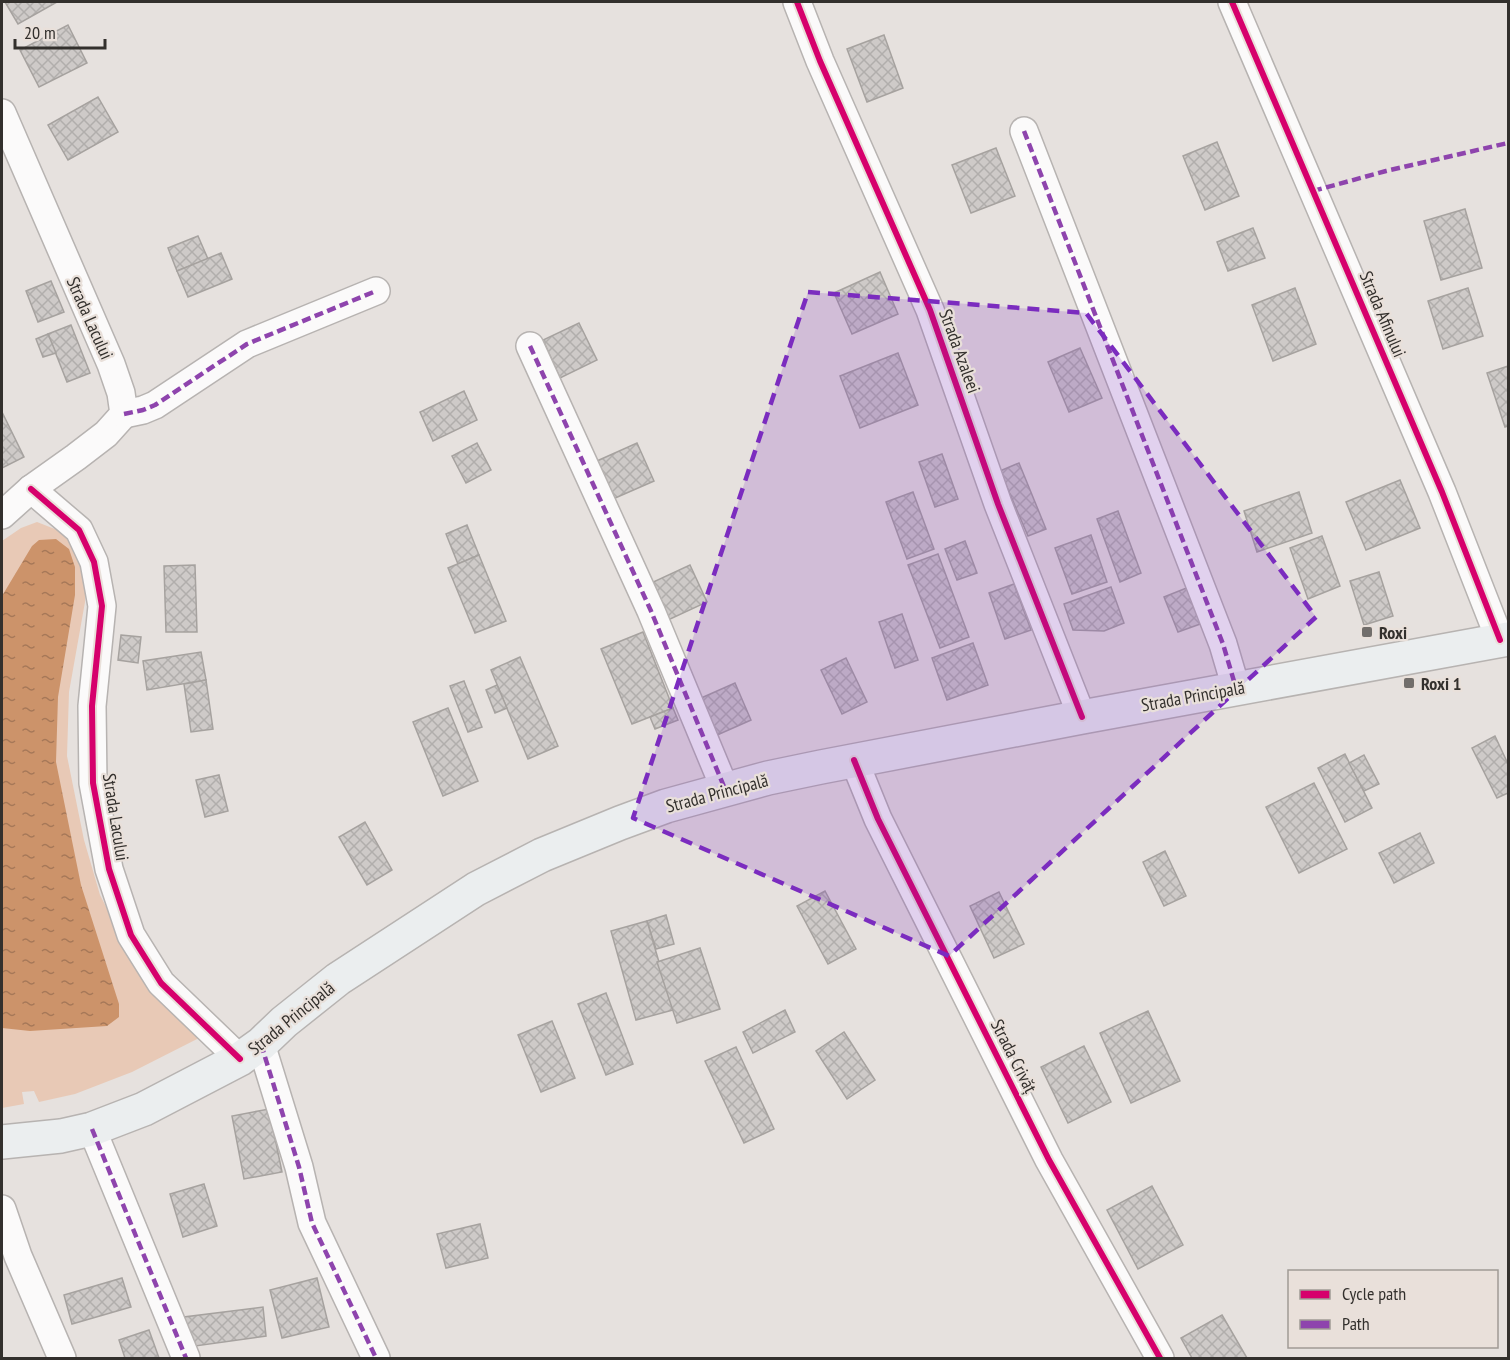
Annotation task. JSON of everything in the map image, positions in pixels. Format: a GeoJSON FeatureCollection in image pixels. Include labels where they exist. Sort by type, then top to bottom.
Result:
{"type":"FeatureCollection","features":[{"type":"Feature","properties":{"kind":"main road","name":"Strada Principală"},"geometry":{"type":"LineString","coordinates":[[2,1142],[61,1136],[92,1129],[144,1109],[250,1052],[338,979],[476,889],[542,855],[666,806],[725,789],[854,760],[1504,639]]}},
{"type":"Feature","properties":{"kind":"street","name":"Strada Azaleei"},"geometry":{"type":"LineString","coordinates":[[797,2],[820,61],[930,310],[998,504],[1082,717]]}},
{"type":"Feature","properties":{"kind":"street","name":"Strada Afinului"},"geometry":{"type":"LineString","coordinates":[[1232,2],[1504,639]]}},
{"type":"Feature","properties":{"kind":"street","name":"Strada Lacului"},"geometry":{"type":"LineString","coordinates":[[2,113],[111,364],[122,393],[124,414]]}},
{"type":"Feature","properties":{"kind":"street"},"geometry":{"type":"LineString","coordinates":[[1024,131],[1219,633],[1236,688]]}},
{"type":"Feature","properties":{"kind":"street"},"geometry":{"type":"LineString","coordinates":[[2,515],[31,489],[106,434],[124,414],[155,405],[247,344],[376,291]]}},
{"type":"Feature","properties":{"kind":"street"},"geometry":{"type":"LineString","coordinates":[[531,346],[651,611],[725,789]]}},
{"type":"Feature","properties":{"kind":"street","name":"Strada Lacului"},"geometry":{"type":"LineString","coordinates":[[31,489],[79,530],[94,562],[102,606],[92,706],[93,783],[109,869],[130,935],[161,983],[250,1052]]}},
{"type":"Feature","properties":{"kind":"street","name":"Strada Crivăț"},"geometry":{"type":"LineString","coordinates":[[854,760],[878,819],[1049,1160],[1160,1359]]}},
{"type":"Feature","properties":{"kind":"street"},"geometry":{"type":"LineString","coordinates":[[250,1052],[299,1167],[312,1223],[376,1359]]}},
{"type":"Feature","properties":{"kind":"street"},"geometry":{"type":"LineString","coordinates":[[92,1129],[186,1359]]}},
{"type":"Feature","properties":{"kind":"street"},"geometry":{"type":"LineString","coordinates":[[2,1209],[18,1256],[62,1359]]}},
{"type":"Feature","properties":{"kind":"highlighted area"},"geometry":{"type":"Polygon","coordinates":[[[808,292],[1086,313],[1316,617],[949,956],[633,818],[808,292]]]}},
{"type":"Feature","properties":{"kind":"shaded area"},"geometry":{"type":"Polygon","coordinates":[[[37,522],[65,533],[86,575],[85,602],[69,692],[67,756],[84,840],[100,895],[125,944],[203,1036],[132,1072],[75,1094],[39,1102],[34,1091],[22,1092],[24,1104],[2,1108],[2,541],[21,528],[37,522]]]}},
{"type":"Feature","properties":{"kind":"water"},"geometry":{"type":"Polygon","coordinates":[[[56,539],[69,549],[75,567],[75,595],[58,697],[56,762],[81,885],[119,1004],[119,1017],[107,1026],[30,1031],[2,1028],[2,596],[32,546],[39,540],[56,539]]]}},
{"type":"Feature","properties":{"kind":"building"},"geometry":{"type":"Polygon","coordinates":[[[5,2],[57,2],[18,24],[5,2]]]}},
{"type":"Feature","properties":{"kind":"building"},"geometry":{"type":"Polygon","coordinates":[[[68,25],[87,63],[39,87],[20,50],[68,25]]]}},
{"type":"Feature","properties":{"kind":"building"},"geometry":{"type":"Polygon","coordinates":[[[884,35],[903,88],[867,102],[847,49],[884,35]]]}},
{"type":"Feature","properties":{"kind":"building"},"geometry":{"type":"Polygon","coordinates":[[[98,97],[118,132],[68,160],[48,125],[98,97]]]}},
{"type":"Feature","properties":{"kind":"building"},"geometry":{"type":"Polygon","coordinates":[[[1217,142],[1239,196],[1205,210],[1183,156],[1217,142]]]}},
{"type":"Feature","properties":{"kind":"building"},"geometry":{"type":"Polygon","coordinates":[[[996,148],[1015,196],[971,213],[952,165],[996,148]]]}},
{"type":"Feature","properties":{"kind":"building"},"geometry":{"type":"Polygon","coordinates":[[[1465,209],[1482,268],[1441,280],[1424,221],[1465,209]]]}},
{"type":"Feature","properties":{"kind":"building"},"geometry":{"type":"Polygon","coordinates":[[[1253,228],[1265,258],[1228,271],[1217,242],[1253,228]]]}},
{"type":"Feature","properties":{"kind":"building"},"geometry":{"type":"Polygon","coordinates":[[[198,236],[208,259],[177,271],[168,248],[198,236]]]}},
{"type":"Feature","properties":{"kind":"building"},"geometry":{"type":"Polygon","coordinates":[[[221,253],[232,279],[188,297],[177,271],[221,253]]]}},
{"type":"Feature","properties":{"kind":"building"},"geometry":{"type":"Polygon","coordinates":[[[880,272],[898,314],[852,334],[834,293],[880,272]]]}},
{"type":"Feature","properties":{"kind":"building"},"geometry":{"type":"Polygon","coordinates":[[[51,281],[64,312],[38,322],[26,291],[51,281]]]}},
{"type":"Feature","properties":{"kind":"building"},"geometry":{"type":"Polygon","coordinates":[[[1295,288],[1316,344],[1273,361],[1252,305],[1295,288]]]}},
{"type":"Feature","properties":{"kind":"building"},"geometry":{"type":"Polygon","coordinates":[[[1468,288],[1483,336],[1443,349],[1428,301],[1468,288]]]}},
{"type":"Feature","properties":{"kind":"building"},"geometry":{"type":"Polygon","coordinates":[[[579,323],[597,360],[560,378],[543,340],[579,323]]]}},
{"type":"Feature","properties":{"kind":"building"},"geometry":{"type":"Polygon","coordinates":[[[71,325],[90,373],[67,382],[48,334],[71,325]]]}},
{"type":"Feature","properties":{"kind":"building"},"geometry":{"type":"Polygon","coordinates":[[[48,334],[56,353],[43,357],[36,339],[48,334]]]}},
{"type":"Feature","properties":{"kind":"building"},"geometry":{"type":"Polygon","coordinates":[[[1080,348],[1102,398],[1069,412],[1048,362],[1080,348]]]}},
{"type":"Feature","properties":{"kind":"building"},"geometry":{"type":"Polygon","coordinates":[[[898,353],[918,405],[860,428],[840,376],[898,353]]]}},
{"type":"Feature","properties":{"kind":"building"},"geometry":{"type":"Polygon","coordinates":[[[1508,366],[1508,426],[1505,427],[1487,373],[1508,366]]]}},
{"type":"Feature","properties":{"kind":"building"},"geometry":{"type":"Polygon","coordinates":[[[464,391],[477,420],[433,441],[420,412],[464,391]]]}},
{"type":"Feature","properties":{"kind":"building"},"geometry":{"type":"Polygon","coordinates":[[[2,412],[24,457],[2,468],[2,412]]]}},
{"type":"Feature","properties":{"kind":"building"},"geometry":{"type":"Polygon","coordinates":[[[477,443],[491,470],[466,483],[452,456],[477,443]]]}},
{"type":"Feature","properties":{"kind":"building"},"geometry":{"type":"Polygon","coordinates":[[[637,443],[654,481],[613,499],[597,461],[637,443]]]}},
{"type":"Feature","properties":{"kind":"building"},"geometry":{"type":"Polygon","coordinates":[[[942,454],[958,499],[935,507],[919,462],[942,454]]]}},
{"type":"Feature","properties":{"kind":"building"},"geometry":{"type":"Polygon","coordinates":[[[1019,463],[1046,529],[1028,536],[1000,471],[1019,463]]]}},
{"type":"Feature","properties":{"kind":"building"},"geometry":{"type":"Polygon","coordinates":[[[1400,480],[1420,528],[1366,550],[1346,502],[1400,480]]]}},
{"type":"Feature","properties":{"kind":"building"},"geometry":{"type":"Polygon","coordinates":[[[913,492],[934,549],[907,559],[886,502],[913,492]]]}},
{"type":"Feature","properties":{"kind":"building"},"geometry":{"type":"Polygon","coordinates":[[[1299,492],[1312,533],[1257,552],[1244,511],[1299,492]]]}},
{"type":"Feature","properties":{"kind":"building"},"geometry":{"type":"Polygon","coordinates":[[[1118,511],[1141,573],[1120,582],[1097,519],[1118,511]]]}},
{"type":"Feature","properties":{"kind":"building"},"geometry":{"type":"Polygon","coordinates":[[[467,525],[479,555],[458,564],[446,534],[467,525]]]}},
{"type":"Feature","properties":{"kind":"building"},"geometry":{"type":"Polygon","coordinates":[[[1091,535],[1107,582],[1072,594],[1055,548],[1091,535]]]}},
{"type":"Feature","properties":{"kind":"building"},"geometry":{"type":"Polygon","coordinates":[[[1322,536],[1340,586],[1308,599],[1290,548],[1322,536]]]}},
{"type":"Feature","properties":{"kind":"building"},"geometry":{"type":"Polygon","coordinates":[[[965,541],[977,573],[957,580],[945,549],[965,541]]]}},
{"type":"Feature","properties":{"kind":"building"},"geometry":{"type":"Polygon","coordinates":[[[938,554],[969,637],[940,648],[908,565],[938,554]]]}},
{"type":"Feature","properties":{"kind":"building"},"geometry":{"type":"Polygon","coordinates":[[[479,555],[506,621],[475,633],[448,568],[479,555]]]}},
{"type":"Feature","properties":{"kind":"building"},"geometry":{"type":"Polygon","coordinates":[[[195,565],[197,632],[166,632],[164,566],[195,565]]]}},
{"type":"Feature","properties":{"kind":"building"},"geometry":{"type":"Polygon","coordinates":[[[690,565],[707,602],[668,620],[651,583],[690,565]]]}},
{"type":"Feature","properties":{"kind":"building"},"geometry":{"type":"Polygon","coordinates":[[[1379,572],[1393,616],[1364,625],[1350,581],[1379,572]]]}},
{"type":"Feature","properties":{"kind":"building"},"geometry":{"type":"Polygon","coordinates":[[[1014,584],[1031,630],[1005,639],[989,593],[1014,584]]]}},
{"type":"Feature","properties":{"kind":"building"},"geometry":{"type":"Polygon","coordinates":[[[1111,587],[1124,623],[1104,631],[1073,630],[1064,604],[1111,587]]]}},
{"type":"Feature","properties":{"kind":"building"},"geometry":{"type":"Polygon","coordinates":[[[1189,587],[1203,623],[1178,632],[1164,597],[1189,587]]]}},
{"type":"Feature","properties":{"kind":"building"},"geometry":{"type":"Polygon","coordinates":[[[902,614],[918,660],[895,668],[879,622],[902,614]]]}},
{"type":"Feature","properties":{"kind":"building"},"geometry":{"type":"Polygon","coordinates":[[[643,632],[673,708],[632,724],[601,649],[643,632]]]}},
{"type":"Feature","properties":{"kind":"building"},"geometry":{"type":"Polygon","coordinates":[[[121,635],[141,637],[138,663],[118,660],[121,635]]]}},
{"type":"Feature","properties":{"kind":"building"},"geometry":{"type":"Polygon","coordinates":[[[973,643],[988,685],[947,700],[932,658],[973,643]]]}},
{"type":"Feature","properties":{"kind":"building"},"geometry":{"type":"Polygon","coordinates":[[[201,652],[206,680],[147,690],[143,661],[201,652]]]}},
{"type":"Feature","properties":{"kind":"building"},"geometry":{"type":"Polygon","coordinates":[[[520,657],[558,746],[528,759],[491,670],[520,657]]]}},
{"type":"Feature","properties":{"kind":"building"},"geometry":{"type":"Polygon","coordinates":[[[846,658],[867,702],[842,714],[821,670],[846,658]]]}},
{"type":"Feature","properties":{"kind":"building"},"geometry":{"type":"Polygon","coordinates":[[[206,680],[213,729],[191,732],[184,684],[206,680]]]}},
{"type":"Feature","properties":{"kind":"building"},"geometry":{"type":"Polygon","coordinates":[[[464,681],[482,727],[468,732],[450,686],[464,681]]]}},
{"type":"Feature","properties":{"kind":"building"},"geometry":{"type":"Polygon","coordinates":[[[735,683],[751,720],[715,736],[699,699],[735,683]]]}},
{"type":"Feature","properties":{"kind":"building"},"geometry":{"type":"Polygon","coordinates":[[[497,685],[507,708],[495,713],[486,690],[497,685]]]}},
{"type":"Feature","properties":{"kind":"building"},"geometry":{"type":"Polygon","coordinates":[[[448,708],[478,781],[443,796],[413,722],[448,708]]]}},
{"type":"Feature","properties":{"kind":"building"},"geometry":{"type":"Polygon","coordinates":[[[673,708],[678,720],[655,729],[650,717],[673,708]]]}},
{"type":"Feature","properties":{"kind":"building"},"geometry":{"type":"Polygon","coordinates":[[[1495,736],[1508,764],[1508,793],[1497,798],[1472,748],[1495,736]]]}},
{"type":"Feature","properties":{"kind":"building"},"geometry":{"type":"Polygon","coordinates":[[[1345,754],[1372,808],[1345,822],[1318,768],[1345,754]]]}},
{"type":"Feature","properties":{"kind":"building"},"geometry":{"type":"Polygon","coordinates":[[[1364,755],[1379,784],[1364,791],[1349,763],[1364,755]]]}},
{"type":"Feature","properties":{"kind":"building"},"geometry":{"type":"Polygon","coordinates":[[[219,775],[228,811],[205,817],[196,780],[219,775]]]}},
{"type":"Feature","properties":{"kind":"building"},"geometry":{"type":"Polygon","coordinates":[[[1314,783],[1347,849],[1299,873],[1266,807],[1314,783]]]}},
{"type":"Feature","properties":{"kind":"building"},"geometry":{"type":"Polygon","coordinates":[[[365,822],[392,870],[367,885],[339,837],[365,822]]]}},
{"type":"Feature","properties":{"kind":"building"},"geometry":{"type":"Polygon","coordinates":[[[1420,833],[1434,863],[1394,883],[1379,853],[1420,833]]]}},
{"type":"Feature","properties":{"kind":"building"},"geometry":{"type":"Polygon","coordinates":[[[1165,851],[1186,896],[1164,906],[1143,862],[1165,851]]]}},
{"type":"Feature","properties":{"kind":"building"},"geometry":{"type":"Polygon","coordinates":[[[825,891],[856,949],[828,964],[797,906],[825,891]]]}},
{"type":"Feature","properties":{"kind":"building"},"geometry":{"type":"Polygon","coordinates":[[[999,892],[1024,944],[994,958],[970,906],[999,892]]]}},
{"type":"Feature","properties":{"kind":"building"},"geometry":{"type":"Polygon","coordinates":[[[666,915],[674,944],[656,949],[647,921],[666,915]]]}},
{"type":"Feature","properties":{"kind":"building"},"geometry":{"type":"Polygon","coordinates":[[[647,921],[673,1010],[636,1020],[611,931],[647,921]]]}},
{"type":"Feature","properties":{"kind":"building"},"geometry":{"type":"Polygon","coordinates":[[[700,948],[720,1009],[677,1023],[657,962],[700,948]]]}},
{"type":"Feature","properties":{"kind":"building"},"geometry":{"type":"Polygon","coordinates":[[[606,993],[633,1064],[606,1075],[578,1004],[606,993]]]}},
{"type":"Feature","properties":{"kind":"building"},"geometry":{"type":"Polygon","coordinates":[[[785,1010],[795,1032],[753,1053],[743,1032],[785,1010]]]}},
{"type":"Feature","properties":{"kind":"building"},"geometry":{"type":"Polygon","coordinates":[[[1148,1011],[1180,1081],[1131,1103],[1100,1033],[1148,1011]]]}},
{"type":"Feature","properties":{"kind":"building"},"geometry":{"type":"Polygon","coordinates":[[[552,1021],[575,1078],[541,1092],[518,1035],[552,1021]]]}},
{"type":"Feature","properties":{"kind":"building"},"geometry":{"type":"Polygon","coordinates":[[[844,1032],[875,1080],[847,1099],[816,1051],[844,1032]]]}},
{"type":"Feature","properties":{"kind":"building"},"geometry":{"type":"Polygon","coordinates":[[[1084,1046],[1111,1102],[1068,1123],[1041,1067],[1084,1046]]]}},
{"type":"Feature","properties":{"kind":"building"},"geometry":{"type":"Polygon","coordinates":[[[736,1047],[774,1129],[744,1143],[705,1061],[736,1047]]]}},
{"type":"Feature","properties":{"kind":"building"},"geometry":{"type":"Polygon","coordinates":[[[269,1109],[282,1172],[244,1179],[232,1116],[269,1109]]]}},
{"type":"Feature","properties":{"kind":"building"},"geometry":{"type":"Polygon","coordinates":[[[204,1184],[217,1226],[183,1237],[170,1194],[204,1184]]]}},
{"type":"Feature","properties":{"kind":"building"},"geometry":{"type":"Polygon","coordinates":[[[1152,1186],[1183,1245],[1138,1269],[1107,1210],[1152,1186]]]}},
{"type":"Feature","properties":{"kind":"building"},"geometry":{"type":"Polygon","coordinates":[[[480,1224],[488,1258],[446,1268],[437,1234],[480,1224]]]}},
{"type":"Feature","properties":{"kind":"building"},"geometry":{"type":"Polygon","coordinates":[[[122,1278],[131,1307],[72,1324],[64,1295],[122,1278]]]}},
{"type":"Feature","properties":{"kind":"building"},"geometry":{"type":"Polygon","coordinates":[[[317,1278],[329,1327],[282,1338],[270,1290],[317,1278]]]}},
{"type":"Feature","properties":{"kind":"building"},"geometry":{"type":"Polygon","coordinates":[[[263,1307],[266,1336],[188,1347],[184,1317],[263,1307]]]}},
{"type":"Feature","properties":{"kind":"building"},"geometry":{"type":"Polygon","coordinates":[[[1222,1315],[1247,1358],[1192,1358],[1181,1338],[1222,1315]]]}},
{"type":"Feature","properties":{"kind":"building"},"geometry":{"type":"Polygon","coordinates":[[[149,1330],[159,1358],[125,1358],[119,1340],[149,1330]]]}},
{"type":"Feature","properties":{"kind":"marked path"},"geometry":{"type":"LineString","coordinates":[[1024,131],[1223,644],[1236,688]]}},
{"type":"Feature","properties":{"kind":"marked path"},"geometry":{"type":"LineString","coordinates":[[1313,191],[1386,171],[1508,143]]}},
{"type":"Feature","properties":{"kind":"marked path"},"geometry":{"type":"LineString","coordinates":[[124,414],[155,405],[247,344],[376,291]]}},
{"type":"Feature","properties":{"kind":"marked path"},"geometry":{"type":"LineString","coordinates":[[530,346],[651,611],[725,789]]}},
{"type":"Feature","properties":{"kind":"marked path"},"geometry":{"type":"LineString","coordinates":[[261,1044],[299,1167],[312,1223],[376,1358]]}},
{"type":"Feature","properties":{"kind":"marked path"},"geometry":{"type":"LineString","coordinates":[[92,1129],[186,1358]]}},
{"type":"Feature","properties":{"kind":"cycle path"},"geometry":{"type":"LineString","coordinates":[[797,2],[820,61],[930,310],[998,504],[1082,717]]}},
{"type":"Feature","properties":{"kind":"cycle path"},"geometry":{"type":"LineString","coordinates":[[1232,2],[1442,492],[1500,640]]}},
{"type":"Feature","properties":{"kind":"cycle path"},"geometry":{"type":"LineString","coordinates":[[31,489],[79,530],[94,562],[102,606],[92,706],[93,783],[109,869],[131,935],[161,983],[240,1059]]}},
{"type":"Feature","properties":{"kind":"cycle path"},"geometry":{"type":"LineString","coordinates":[[854,760],[878,819],[1049,1160],[1160,1358]]}},
{"type":"Feature","properties":{"kind":"place","name":"Roxi"},"geometry":{"type":"Point","coordinates":[1367,632]}},
{"type":"Feature","properties":{"kind":"place","name":"Roxi 1"},"geometry":{"type":"Point","coordinates":[1409,683]}}]}
